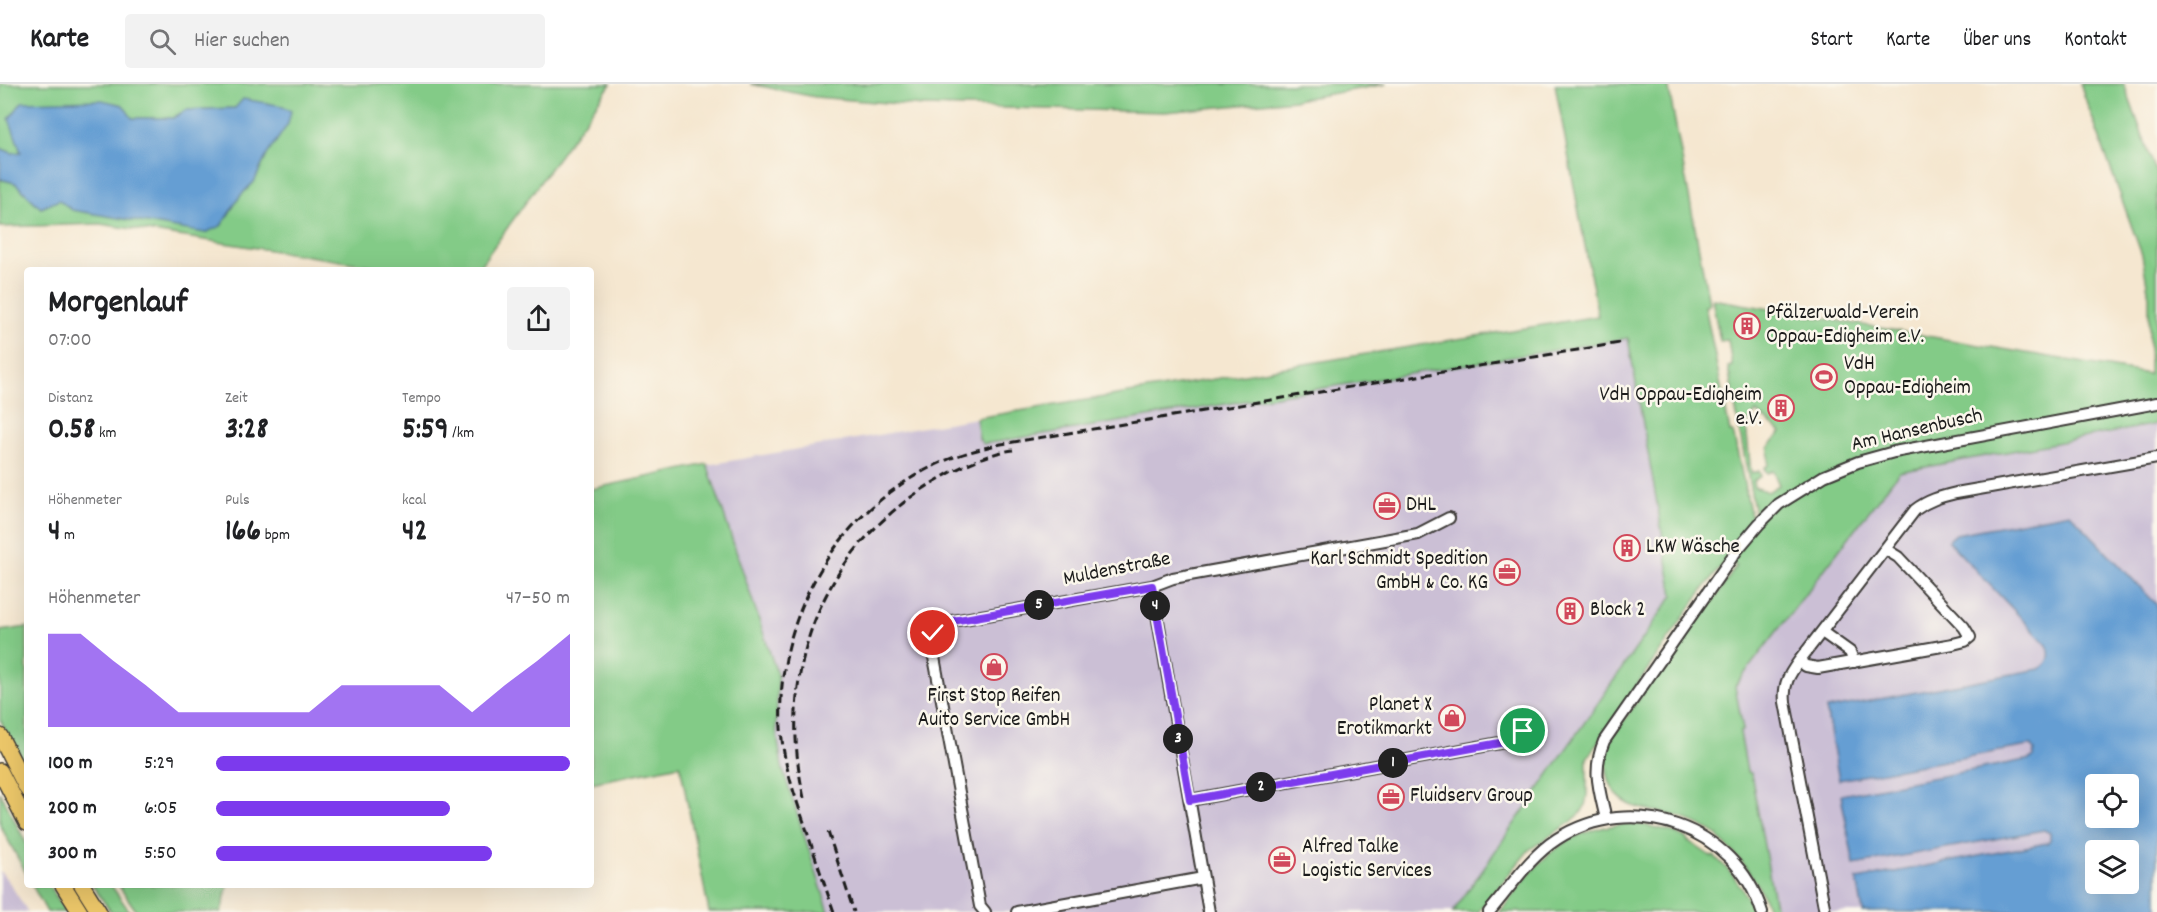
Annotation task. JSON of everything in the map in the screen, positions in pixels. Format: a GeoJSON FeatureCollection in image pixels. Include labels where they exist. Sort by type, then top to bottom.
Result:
{"type":"FeatureCollection","features":[{"type":"Feature","properties":{"kind":"highway"},"geometry":{"type":"LineString","coordinates":[[0,736],[24,783]]}},
{"type":"Feature","properties":{"kind":"highway"},"geometry":{"type":"LineString","coordinates":[[0,771],[24,817]]}},
{"type":"Feature","properties":{"kind":"highway"},"geometry":{"type":"LineString","coordinates":[[65,888],[80,912]]}},
{"type":"Feature","properties":{"kind":"highway"},"geometry":{"type":"LineString","coordinates":[[84,888],[99,912]]}},
{"type":"Feature","properties":{"kind":"street","name":"Am Hansenbusch"},"geometry":{"type":"LineString","coordinates":[[1606,819],[1597,775],[1597,764],[1604,741],[1737,550],[1779,504],[1824,476],[1858,462],[1894,452],[2157,403]]}},
{"type":"Feature","properties":{"kind":"street"},"geometry":{"type":"LineString","coordinates":[[1825,912],[1785,702],[1783,689],[1788,676],[1915,510],[1924,503],[1938,497],[2157,458]]}},
{"type":"Feature","properties":{"kind":"street","name":"Muldenstraße"},"geometry":{"type":"LineString","coordinates":[[985,912],[980,906],[931,641],[937,626],[947,622],[1152,586],[1173,578],[1418,534],[1449,518]]}},
{"type":"Feature","properties":{"kind":"street"},"geometry":{"type":"LineString","coordinates":[[1799,661],[1806,666],[1818,668],[1953,644],[1970,637],[1964,627],[1898,557],[1885,549]]}},
{"type":"Feature","properties":{"kind":"street"},"geometry":{"type":"LineString","coordinates":[[1152,586],[1209,912]]}},
{"type":"Feature","properties":{"kind":"street"},"geometry":{"type":"LineString","coordinates":[[1822,632],[1850,652],[1854,662]]}},
{"type":"Feature","properties":{"kind":"street"},"geometry":{"type":"LineString","coordinates":[[1190,800],[1505,742],[1523,731]]}},
{"type":"Feature","properties":{"kind":"street"},"geometry":{"type":"LineString","coordinates":[[1489,912],[1532,859],[1547,845],[1577,828],[1620,817],[1658,819],[1700,835],[1724,853],[1745,876],[1762,912]]}},
{"type":"Feature","properties":{"kind":"street"},"geometry":{"type":"LineString","coordinates":[[1017,912],[1203,878]]}},
{"type":"Feature","properties":{"kind":"shaded area"},"geometry":{"type":"Polygon","coordinates":[[[1628,338],[1673,595],[1453,912],[829,912],[782,767],[776,728],[778,677],[707,465],[976,418],[979,439],[983,444],[1628,338]]]}},
{"type":"Feature","properties":{"kind":"shaded area"},"geometry":{"type":"Polygon","coordinates":[[[2157,424],[2157,912],[1776,912],[1751,773],[1747,772],[1740,732],[1743,730],[1735,687],[1899,472],[2157,424]]]}},
{"type":"Feature","properties":{"kind":"shaded area"},"geometry":{"type":"Polygon","coordinates":[[[0,871],[9,882],[28,912],[0,912],[0,871]]]}},
{"type":"Feature","properties":{"kind":"green space"},"geometry":{"type":"Polygon","coordinates":[[[0,84],[611,84],[479,267],[380,267],[100,224],[0,227],[0,179],[15,183],[41,208],[59,200],[221,226],[240,196],[254,182],[267,155],[235,108],[186,110],[173,118],[132,118],[18,143],[21,153],[12,153],[0,148],[0,84]]]}},
{"type":"Feature","properties":{"kind":"green space"},"geometry":{"type":"Polygon","coordinates":[[[750,84],[1387,84],[1295,100],[1165,112],[924,106],[815,97],[750,84]]]}},
{"type":"Feature","properties":{"kind":"green space"},"geometry":{"type":"Polygon","coordinates":[[[1555,84],[1668,84],[1708,297],[1709,305],[1705,306],[1730,432],[1733,432],[1753,525],[1755,515],[1728,367],[1732,366],[1728,340],[1720,341],[1712,299],[2149,374],[2149,296],[2142,255],[2080,84],[2124,84],[2157,175],[2157,424],[1899,472],[1735,686],[1743,730],[1740,732],[1747,772],[1751,773],[1776,912],[1769,912],[1761,891],[1749,872],[1718,838],[1719,836],[1685,819],[1631,805],[1616,793],[1608,775],[1607,755],[1613,736],[1690,625],[1704,613],[1721,590],[1736,566],[1727,559],[1696,599],[1587,758],[1587,795],[1581,813],[1529,850],[1478,912],[1453,912],[1673,595],[1628,338],[983,444],[979,439],[976,418],[1598,316],[1555,84]],[[1756,412],[1746,425],[1751,474],[1759,471],[1761,476],[1753,481],[1754,487],[1768,492],[1779,485],[1773,471],[1767,473],[1764,468],[1768,465],[1769,447],[1781,432],[1756,412]]]}},
{"type":"Feature","properties":{"kind":"green space"},"geometry":{"type":"Polygon","coordinates":[[[707,464],[778,677],[776,728],[782,767],[829,912],[709,912],[680,765],[594,782],[594,488],[707,464]]]}},
{"type":"Feature","properties":{"kind":"green space"},"geometry":{"type":"Polygon","coordinates":[[[24,627],[24,770],[0,719],[0,631],[24,627]]]}},
{"type":"Feature","properties":{"kind":"green space"},"geometry":{"type":"Polygon","coordinates":[[[0,792],[24,839],[24,869],[0,825],[0,792]]]}},
{"type":"Feature","properties":{"kind":"green space"},"geometry":{"type":"Polygon","coordinates":[[[1627,824],[1650,826],[1672,832],[1687,838],[1712,857],[1714,856],[1737,881],[1753,912],[1500,912],[1539,864],[1567,841],[1604,827],[1627,824]]]}},
{"type":"Feature","properties":{"kind":"green space"},"geometry":{"type":"Polygon","coordinates":[[[34,888],[51,888],[66,912],[47,912],[34,888]]]}},
{"type":"Feature","properties":{"kind":"green space"},"geometry":{"type":"Polygon","coordinates":[[[94,888],[113,888],[130,912],[111,912],[94,888]]]}},
{"type":"Feature","properties":{"kind":"green space"},"geometry":{"type":"Polygon","coordinates":[[[120,888],[227,888],[221,912],[137,912],[120,888]]]}},
{"type":"Feature","properties":{"kind":"water"},"geometry":{"type":"Polygon","coordinates":[[[243,99],[283,106],[291,111],[288,124],[267,155],[254,182],[240,196],[221,226],[205,233],[72,210],[59,200],[41,208],[15,183],[0,179],[0,148],[12,153],[21,152],[9,119],[22,102],[102,100],[123,105],[132,118],[173,118],[186,110],[235,108],[243,99]]]}},
{"type":"Feature","properties":{"kind":"water"},"geometry":{"type":"Polygon","coordinates":[[[2070,513],[2157,605],[2157,910],[2148,912],[1863,912],[1857,879],[2047,843],[2050,840],[2050,833],[2044,830],[1854,865],[1841,795],[2034,757],[2035,751],[2032,746],[2028,746],[1839,780],[1826,709],[2039,669],[2047,662],[2049,652],[2047,645],[1948,541],[1956,534],[2070,513]]]}},
{"type":"Feature","properties":{"kind":"railway"},"geometry":{"type":"LineString","coordinates":[[834,912],[787,765],[781,728],[782,687],[789,646],[802,608],[820,571],[843,538],[871,508],[903,483],[947,460],[1001,444],[1620,343]]}},
{"type":"Feature","properties":{"kind":"railway"},"geometry":{"type":"LineString","coordinates":[[804,798],[797,751],[796,706],[802,662],[815,620],[834,581],[859,545],[891,513],[929,485],[969,463],[1013,450]]}},
{"type":"Feature","properties":{"kind":"railway"},"geometry":{"type":"LineString","coordinates":[[828,832],[854,912]]}},
{"type":"Feature","properties":{"kind":"place","name":"Pfälzerwald-Verein Oppau-Edigheim e.V."},"geometry":{"type":"Point","coordinates":[1747,326]}},
{"type":"Feature","properties":{"kind":"place","name":"VdH Oppau-Edigheim"},"geometry":{"type":"Point","coordinates":[1824,377]}},
{"type":"Feature","properties":{"kind":"place","name":"VdH Oppau-Edigheim e.V."},"geometry":{"type":"Point","coordinates":[1781,408]}},
{"type":"Feature","properties":{"kind":"place","name":"DHL"},"geometry":{"type":"Point","coordinates":[1387,506]}},
{"type":"Feature","properties":{"kind":"place","name":"LKW Wäsche"},"geometry":{"type":"Point","coordinates":[1627,548]}},
{"type":"Feature","properties":{"kind":"place","name":"Karl Schmidt Spedition GmbH & Co. KG"},"geometry":{"type":"Point","coordinates":[1507,572]}},
{"type":"Feature","properties":{"kind":"place","name":"Block 2"},"geometry":{"type":"Point","coordinates":[1570,611]}},
{"type":"Feature","properties":{"kind":"place","name":"First Stop Reifen Auito Service GmbH"},"geometry":{"type":"Point","coordinates":[994,667]}},
{"type":"Feature","properties":{"kind":"place","name":"Planet X Erotikmarkt"},"geometry":{"type":"Point","coordinates":[1452,718]}},
{"type":"Feature","properties":{"kind":"place","name":"Fluidserv Group"},"geometry":{"type":"Point","coordinates":[1391,797]}},
{"type":"Feature","properties":{"kind":"place","name":"Alfred Talke Logistic Services"},"geometry":{"type":"Point","coordinates":[1282,860]}},
{"type":"Feature","properties":{"kind":"route"},"geometry":{"type":"LineString","coordinates":[[933,633],[937,626],[947,622],[1152,586],[1190,800],[1505,742],[1523,731]]}}]}
